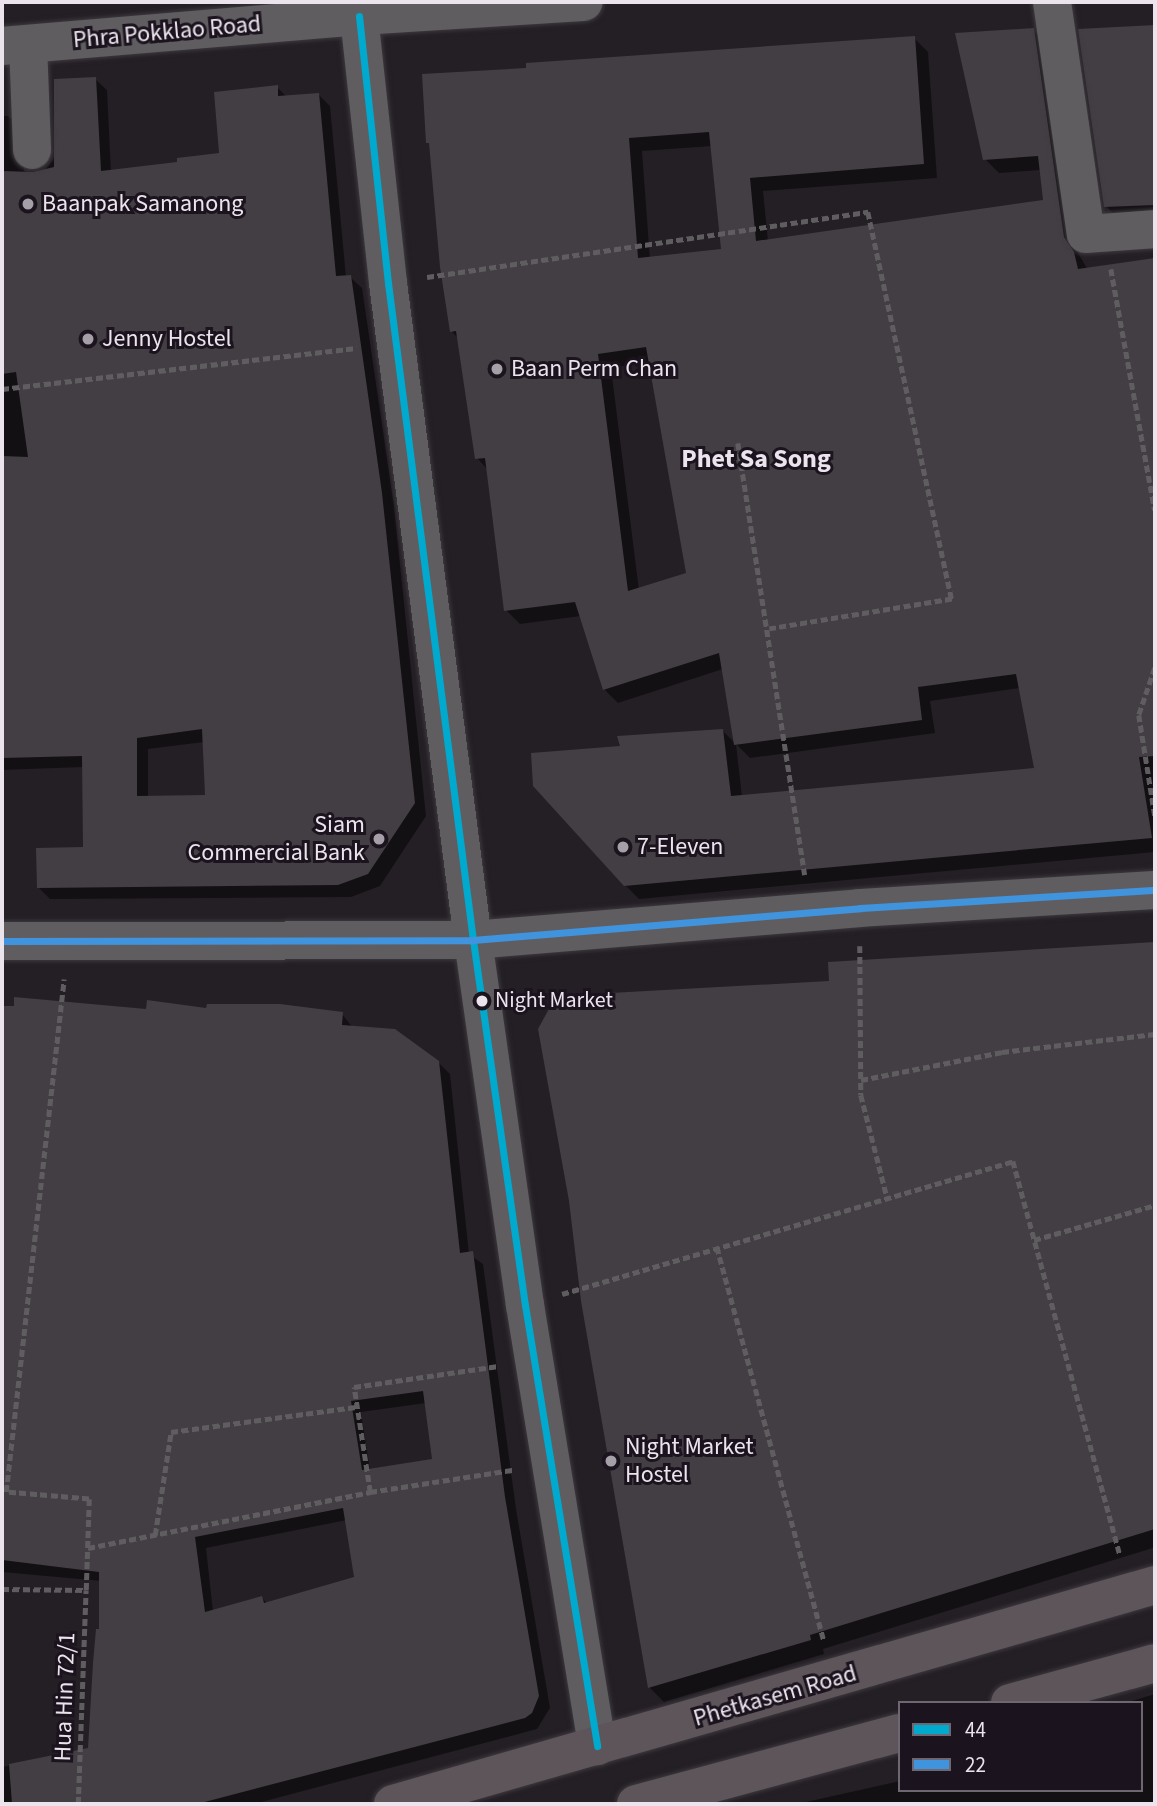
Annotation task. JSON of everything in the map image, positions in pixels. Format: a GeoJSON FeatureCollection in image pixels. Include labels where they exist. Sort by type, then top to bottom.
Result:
{"type":"FeatureCollection","features":[{"type":"Feature","properties":{"kind":"main road","name":"Phetkasem Road"},"geometry":{"type":"LineString","coordinates":[[393,1804],[834,1680],[1143,1588]]}},
{"type":"Feature","properties":{"kind":"main road"},"geometry":{"type":"LineString","coordinates":[[1017,1701],[1155,1663]]}},
{"type":"Feature","properties":{"kind":"main road"},"geometry":{"type":"LineString","coordinates":[[636,1804],[898,1734]]}},
{"type":"Feature","properties":{"kind":"street","name":"Phra Pokklao Road"},"geometry":{"type":"LineString","coordinates":[[15,45],[359,16],[584,2]]}},
{"type":"Feature","properties":{"kind":"street"},"geometry":{"type":"LineString","coordinates":[[1052,2],[1086,234],[1155,229]]}},
{"type":"Feature","properties":{"kind":"street"},"geometry":{"type":"LineString","coordinates":[[359,16],[388,283],[473,940],[525,1305],[597,1746]]}},
{"type":"Feature","properties":{"kind":"street"},"geometry":{"type":"LineString","coordinates":[[15,45],[32,150]]}},
{"type":"Feature","properties":{"kind":"street"},"geometry":{"type":"LineString","coordinates":[[2,941],[69,938],[473,940],[860,908],[1155,890]]}},
{"type":"Feature","properties":{"kind":"path"},"geometry":{"type":"LineString","coordinates":[[388,283],[868,212],[952,599],[769,629]]}},
{"type":"Feature","properties":{"kind":"path"},"geometry":{"type":"LineString","coordinates":[[1104,233],[1155,510]]}},
{"type":"Feature","properties":{"kind":"path"},"geometry":{"type":"LineString","coordinates":[[2,389],[396,343]]}},
{"type":"Feature","properties":{"kind":"path"},"geometry":{"type":"LineString","coordinates":[[738,443],[811,912]]}},
{"type":"Feature","properties":{"kind":"path"},"geometry":{"type":"LineString","coordinates":[[1155,668],[1139,715],[1155,816]]}},
{"type":"Feature","properties":{"kind":"path"},"geometry":{"type":"LineString","coordinates":[[860,908],[861,1094],[887,1197]]}},
{"type":"Feature","properties":{"kind":"path","name":"Hua Hin 72/1"},"geometry":{"type":"LineString","coordinates":[[69,938],[6,1492],[89,1499],[78,1804]]}},
{"type":"Feature","properties":{"kind":"path"},"geometry":{"type":"LineString","coordinates":[[861,1080],[1002,1052],[1155,1034]]}},
{"type":"Feature","properties":{"kind":"path"},"geometry":{"type":"LineString","coordinates":[[525,1305],[1013,1161],[1034,1240],[1143,1588]]}},
{"type":"Feature","properties":{"kind":"path"},"geometry":{"type":"LineString","coordinates":[[1034,1240],[1155,1205]]}},
{"type":"Feature","properties":{"kind":"path"},"geometry":{"type":"LineString","coordinates":[[717,1247],[834,1680]]}},
{"type":"Feature","properties":{"kind":"path"},"geometry":{"type":"LineString","coordinates":[[370,1492],[354,1387],[534,1361]]}},
{"type":"Feature","properties":{"kind":"path"},"geometry":{"type":"LineString","coordinates":[[155,1535],[171,1432],[357,1407]]}},
{"type":"Feature","properties":{"kind":"path"},"geometry":{"type":"LineString","coordinates":[[88,1548],[370,1492],[551,1464]]}},
{"type":"Feature","properties":{"kind":"path"},"geometry":{"type":"LineString","coordinates":[[2,1589],[86,1590]]}},
{"type":"Feature","properties":{"kind":"building"},"geometry":{"type":"Polygon","coordinates":[[[1155,25],[1155,205],[1104,207],[1078,29],[1155,25]]]}},
{"type":"Feature","properties":{"kind":"building"},"geometry":{"type":"Polygon","coordinates":[[[1034,28],[1064,237],[1074,252],[1078,269],[1155,258],[1155,756],[1139,757],[1152,838],[624,886],[533,786],[531,753],[620,746],[617,736],[723,729],[731,796],[1034,768],[1016,674],[918,687],[922,720],[734,745],[719,653],[603,690],[575,602],[504,611],[485,458],[475,459],[456,331],[450,332],[440,267],[429,143],[426,143],[422,74],[526,68],[526,63],[915,36],[924,164],[750,178],[756,241],[1043,200],[1038,156],[983,160],[955,33],[1034,28]],[[709,132],[629,138],[638,258],[721,249],[709,132]],[[646,347],[598,354],[628,591],[686,573],[646,347]]]}},
{"type":"Feature","properties":{"kind":"building"},"geometry":{"type":"Polygon","coordinates":[[[96,77],[101,171],[177,162],[177,158],[219,153],[214,92],[278,85],[278,96],[319,93],[336,276],[351,275],[382,493],[415,803],[368,874],[338,885],[37,888],[36,848],[83,847],[82,756],[2,758],[2,456],[28,457],[16,372],[2,374],[2,171],[33,172],[54,167],[54,79],[96,77]],[[202,729],[137,738],[137,796],[205,795],[202,729]]]}},
{"type":"Feature","properties":{"kind":"building"},"geometry":{"type":"Polygon","coordinates":[[[1155,942],[1155,1529],[810,1635],[811,1640],[648,1688],[581,1301],[569,1201],[538,1029],[556,996],[829,981],[828,962],[1155,942]]]}},
{"type":"Feature","properties":{"kind":"building"},"geometry":{"type":"Polygon","coordinates":[[[14,997],[146,1009],[147,1000],[206,1008],[207,1004],[280,1004],[343,1012],[342,1025],[395,1029],[439,1061],[460,1253],[473,1251],[505,1497],[539,1696],[532,1713],[525,1718],[197,1804],[12,1804],[9,1764],[88,1748],[96,1629],[99,1629],[99,1572],[2,1560],[2,1006],[14,1006],[14,997]],[[423,1391],[351,1401],[362,1470],[432,1459],[423,1391]],[[343,1508],[195,1537],[205,1612],[262,1596],[264,1603],[354,1577],[343,1508]]]}},
{"type":"Feature","properties":{"kind":"transit line","name":"44"},"geometry":{"type":"LineString","coordinates":[[359,16],[388,283],[473,940],[525,1305],[597,1746]]}},
{"type":"Feature","properties":{"kind":"transit line","name":"22"},"geometry":{"type":"LineString","coordinates":[[2,941],[473,940],[860,908],[1155,890]]}},
{"type":"Feature","properties":{"kind":"place","name":"Baanpak Samanong"},"geometry":{"type":"Point","coordinates":[28,204]}},
{"type":"Feature","properties":{"kind":"place","name":"Jenny Hostel"},"geometry":{"type":"Point","coordinates":[88,339]}},
{"type":"Feature","properties":{"kind":"place","name":"Baan Perm Chan"},"geometry":{"type":"Point","coordinates":[497,369]}},
{"type":"Feature","properties":{"kind":"place","name":"Siam Commercial Bank"},"geometry":{"type":"Point","coordinates":[379,839]}},
{"type":"Feature","properties":{"kind":"place","name":"7-Eleven"},"geometry":{"type":"Point","coordinates":[623,847]}},
{"type":"Feature","properties":{"kind":"place","name":"Night Market"},"geometry":{"type":"Point","coordinates":[482,1001]}},
{"type":"Feature","properties":{"kind":"place","name":"Night Market Hostel"},"geometry":{"type":"Point","coordinates":[611,1461]}},
{"type":"Feature","properties":{"kind":"district","name":"Phet Sa Song"},"geometry":{"type":"Point","coordinates":[756,459]}}]}
